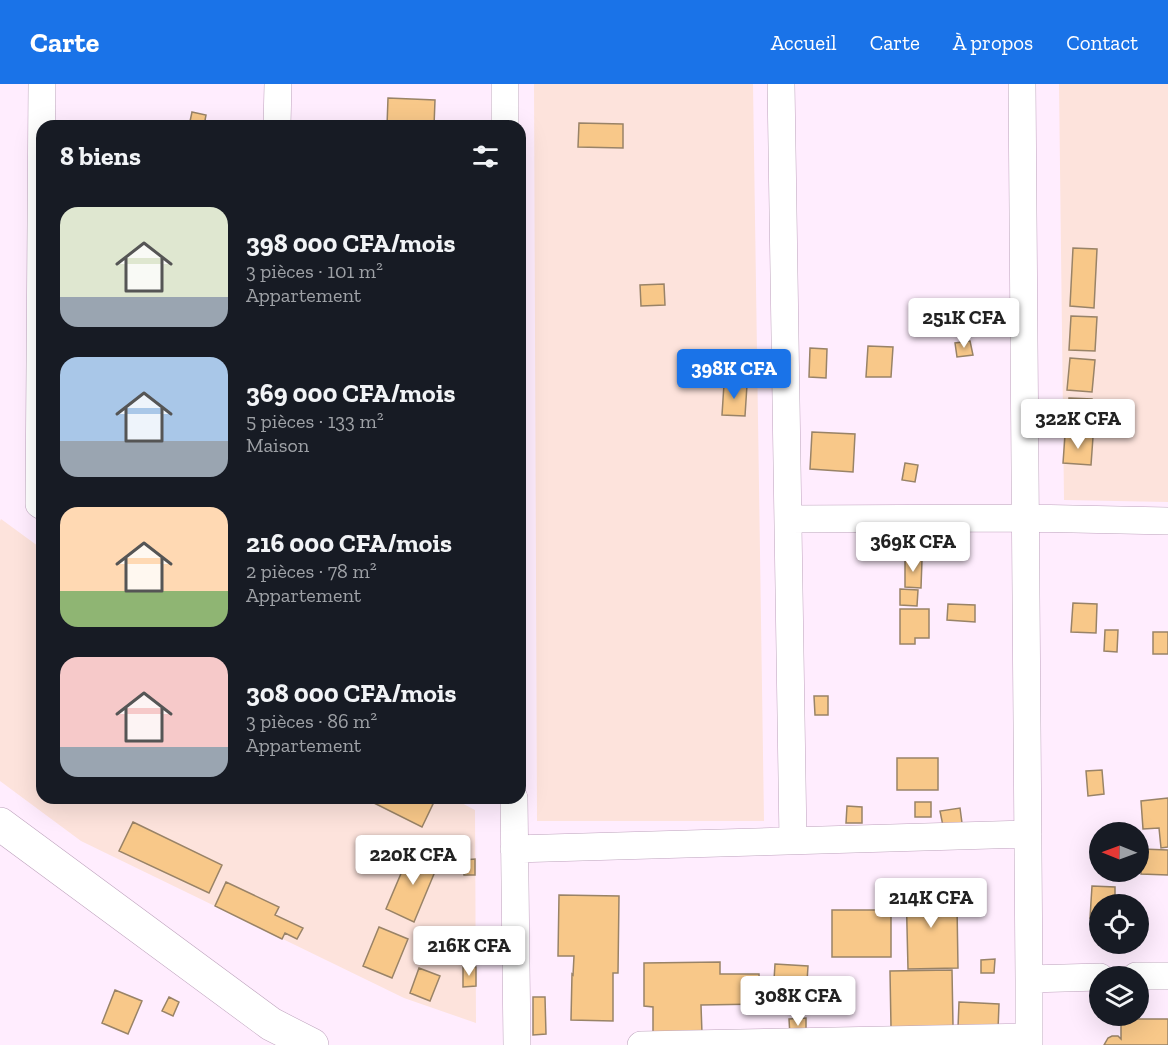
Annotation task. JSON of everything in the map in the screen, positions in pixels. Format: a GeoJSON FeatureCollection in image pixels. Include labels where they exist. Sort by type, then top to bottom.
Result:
{"type":"FeatureCollection","features":[{"type":"Feature","properties":{"kind":"main road"},"geometry":{"type":"LineString","coordinates":[[0,824],[272,1023],[312,1045]]}},
{"type":"Feature","properties":{"kind":"street"},"geometry":{"type":"LineString","coordinates":[[42,84],[42,120]]}},
{"type":"Feature","properties":{"kind":"street"},"geometry":{"type":"LineString","coordinates":[[277,120],[278,84]]}},
{"type":"Feature","properties":{"kind":"street"},"geometry":{"type":"LineString","coordinates":[[505,84],[505,120]]}},
{"type":"Feature","properties":{"kind":"street"},"geometry":{"type":"LineString","coordinates":[[781,84],[793,841]]}},
{"type":"Feature","properties":{"kind":"street"},"geometry":{"type":"LineString","coordinates":[[641,1045],[1029,1041],[1022,84]]}},
{"type":"Feature","properties":{"kind":"street"},"geometry":{"type":"LineString","coordinates":[[788,519],[1026,518],[1168,521]]}},
{"type":"Feature","properties":{"kind":"street"},"geometry":{"type":"LineString","coordinates":[[514,804],[517,1045]]}},
{"type":"Feature","properties":{"kind":"street"},"geometry":{"type":"LineString","coordinates":[[514,849],[1028,834]]}},
{"type":"Feature","properties":{"kind":"street"},"geometry":{"type":"LineString","coordinates":[[1149,976],[1168,976]]}},
{"type":"Feature","properties":{"kind":"street"},"geometry":{"type":"LineString","coordinates":[[1029,979],[1089,977]]}},
{"type":"Feature","properties":{"kind":"shaded area"},"geometry":{"type":"Polygon","coordinates":[[[534,84],[753,84],[764,821],[537,821],[534,84]]]}},
{"type":"Feature","properties":{"kind":"shaded area"},"geometry":{"type":"Polygon","coordinates":[[[1059,84],[1168,84],[1168,502],[1064,500],[1059,84]]]}},
{"type":"Feature","properties":{"kind":"shaded area"},"geometry":{"type":"Polygon","coordinates":[[[1,519],[36,545],[36,804],[464,804],[475,810],[476,1023],[404,998],[81,841],[0,781],[1,519]]]}},
{"type":"Feature","properties":{"kind":"building"},"geometry":{"type":"Polygon","coordinates":[[[388,98],[435,100],[434,120],[387,120],[388,98]]]}},
{"type":"Feature","properties":{"kind":"building"},"geometry":{"type":"Polygon","coordinates":[[[192,112],[206,115],[205,120],[190,120],[192,112]]]}},
{"type":"Feature","properties":{"kind":"building"},"geometry":{"type":"Polygon","coordinates":[[[579,123],[623,124],[623,148],[578,147],[579,123]]]}},
{"type":"Feature","properties":{"kind":"building"},"geometry":{"type":"Polygon","coordinates":[[[1073,248],[1097,249],[1094,308],[1070,306],[1073,248]]]}},
{"type":"Feature","properties":{"kind":"building"},"geometry":{"type":"Polygon","coordinates":[[[664,284],[665,305],[641,306],[640,285],[664,284]]]}},
{"type":"Feature","properties":{"kind":"building"},"geometry":{"type":"Polygon","coordinates":[[[1071,316],[1097,317],[1095,351],[1069,350],[1071,316]]]}},
{"type":"Feature","properties":{"kind":"building"},"geometry":{"type":"Polygon","coordinates":[[[970,341],[973,355],[957,357],[955,343],[970,341]]]}},
{"type":"Feature","properties":{"kind":"building"},"geometry":{"type":"Polygon","coordinates":[[[868,346],[893,347],[891,377],[866,377],[868,346]]]}},
{"type":"Feature","properties":{"kind":"building"},"geometry":{"type":"Polygon","coordinates":[[[810,348],[827,349],[826,378],[809,377],[810,348]]]}},
{"type":"Feature","properties":{"kind":"building"},"geometry":{"type":"Polygon","coordinates":[[[1070,358],[1095,360],[1092,392],[1067,390],[1070,358]]]}},
{"type":"Feature","properties":{"kind":"building"},"geometry":{"type":"Polygon","coordinates":[[[724,384],[747,385],[745,416],[722,415],[724,384]]]}},
{"type":"Feature","properties":{"kind":"building"},"geometry":{"type":"Polygon","coordinates":[[[1069,398],[1092,399],[1090,430],[1067,428],[1069,398]]]}},
{"type":"Feature","properties":{"kind":"building"},"geometry":{"type":"Polygon","coordinates":[[[812,432],[855,434],[853,472],[810,469],[812,432]]]}},
{"type":"Feature","properties":{"kind":"building"},"geometry":{"type":"Polygon","coordinates":[[[1065,435],[1093,437],[1091,465],[1063,463],[1065,435]]]}},
{"type":"Feature","properties":{"kind":"building"},"geometry":{"type":"Polygon","coordinates":[[[905,463],[918,465],[915,482],[902,480],[905,463]]]}},
{"type":"Feature","properties":{"kind":"building"},"geometry":{"type":"Polygon","coordinates":[[[905,559],[922,560],[921,588],[905,587],[905,559]]]}},
{"type":"Feature","properties":{"kind":"building"},"geometry":{"type":"Polygon","coordinates":[[[900,589],[918,590],[917,606],[900,605],[900,589]]]}},
{"type":"Feature","properties":{"kind":"building"},"geometry":{"type":"Polygon","coordinates":[[[1073,603],[1097,604],[1096,633],[1071,632],[1073,603]]]}},
{"type":"Feature","properties":{"kind":"building"},"geometry":{"type":"Polygon","coordinates":[[[948,604],[975,605],[975,622],[947,620],[948,604]]]}},
{"type":"Feature","properties":{"kind":"building"},"geometry":{"type":"Polygon","coordinates":[[[900,609],[929,609],[929,638],[915,638],[915,644],[900,644],[900,609]]]}},
{"type":"Feature","properties":{"kind":"building"},"geometry":{"type":"Polygon","coordinates":[[[1105,630],[1118,630],[1117,652],[1104,651],[1105,630]]]}},
{"type":"Feature","properties":{"kind":"building"},"geometry":{"type":"Polygon","coordinates":[[[1153,632],[1168,632],[1168,654],[1153,654],[1153,632]]]}},
{"type":"Feature","properties":{"kind":"building"},"geometry":{"type":"Polygon","coordinates":[[[814,696],[828,696],[828,715],[815,715],[814,696]]]}},
{"type":"Feature","properties":{"kind":"building"},"geometry":{"type":"Polygon","coordinates":[[[897,758],[938,758],[938,790],[897,790],[897,758]]]}},
{"type":"Feature","properties":{"kind":"building"},"geometry":{"type":"Polygon","coordinates":[[[1102,770],[1104,794],[1088,796],[1086,771],[1102,770]]]}},
{"type":"Feature","properties":{"kind":"building"},"geometry":{"type":"Polygon","coordinates":[[[1168,798],[1168,847],[1161,848],[1159,828],[1149,829],[1149,822],[1142,822],[1141,801],[1168,798]]]}},
{"type":"Feature","properties":{"kind":"building"},"geometry":{"type":"Polygon","coordinates":[[[915,802],[931,802],[931,817],[915,817],[915,802]]]}},
{"type":"Feature","properties":{"kind":"building"},"geometry":{"type":"Polygon","coordinates":[[[376,804],[433,804],[422,827],[376,804]]]}},
{"type":"Feature","properties":{"kind":"building"},"geometry":{"type":"Polygon","coordinates":[[[847,806],[862,807],[862,823],[846,823],[847,806]]]}},
{"type":"Feature","properties":{"kind":"building"},"geometry":{"type":"Polygon","coordinates":[[[960,808],[962,823],[943,826],[940,811],[960,808]]]}},
{"type":"Feature","properties":{"kind":"building"},"geometry":{"type":"Polygon","coordinates":[[[133,822],[222,865],[209,893],[119,851],[133,822]]]}},
{"type":"Feature","properties":{"kind":"building"},"geometry":{"type":"Polygon","coordinates":[[[1149,849],[1168,850],[1168,875],[1149,874],[1149,849]]]}},
{"type":"Feature","properties":{"kind":"building"},"geometry":{"type":"Polygon","coordinates":[[[411,850],[439,862],[414,922],[386,909],[411,850]]]}},
{"type":"Feature","properties":{"kind":"building"},"geometry":{"type":"Polygon","coordinates":[[[475,859],[475,875],[464,875],[463,860],[475,859]]]}},
{"type":"Feature","properties":{"kind":"building"},"geometry":{"type":"Polygon","coordinates":[[[226,882],[279,907],[275,915],[303,928],[297,939],[285,933],[282,939],[215,906],[226,882]]]}},
{"type":"Feature","properties":{"kind":"building"},"geometry":{"type":"Polygon","coordinates":[[[906,885],[940,885],[941,905],[957,905],[958,968],[908,969],[906,885]]]}},
{"type":"Feature","properties":{"kind":"building"},"geometry":{"type":"Polygon","coordinates":[[[1092,886],[1115,887],[1115,894],[1092,894],[1092,886]]]}},
{"type":"Feature","properties":{"kind":"building"},"geometry":{"type":"Polygon","coordinates":[[[559,895],[619,896],[618,973],[613,973],[613,1021],[571,1020],[574,956],[558,956],[559,895]]]}},
{"type":"Feature","properties":{"kind":"building"},"geometry":{"type":"Polygon","coordinates":[[[832,910],[891,910],[891,957],[832,957],[832,910]]]}},
{"type":"Feature","properties":{"kind":"building"},"geometry":{"type":"Polygon","coordinates":[[[379,927],[408,939],[392,978],[363,966],[379,927]]]}},
{"type":"Feature","properties":{"kind":"building"},"geometry":{"type":"Polygon","coordinates":[[[995,959],[994,973],[981,973],[981,960],[995,959]]]}},
{"type":"Feature","properties":{"kind":"building"},"geometry":{"type":"Polygon","coordinates":[[[720,962],[720,974],[759,974],[760,1004],[701,1005],[702,1034],[653,1035],[653,1007],[644,1006],[644,963],[720,962]]]}},
{"type":"Feature","properties":{"kind":"building"},"geometry":{"type":"Polygon","coordinates":[[[775,964],[808,966],[806,998],[773,996],[775,964]]]}},
{"type":"Feature","properties":{"kind":"building"},"geometry":{"type":"Polygon","coordinates":[[[463,967],[476,967],[476,986],[463,987],[463,967]]]}},
{"type":"Feature","properties":{"kind":"building"},"geometry":{"type":"Polygon","coordinates":[[[419,968],[440,976],[430,1001],[410,993],[419,968]]]}},
{"type":"Feature","properties":{"kind":"building"},"geometry":{"type":"Polygon","coordinates":[[[952,970],[953,1026],[891,1027],[890,971],[952,970]]]}},
{"type":"Feature","properties":{"kind":"building"},"geometry":{"type":"Polygon","coordinates":[[[115,990],[142,1001],[128,1034],[102,1023],[115,990]]]}},
{"type":"Feature","properties":{"kind":"building"},"geometry":{"type":"Polygon","coordinates":[[[169,997],[179,1002],[173,1016],[162,1011],[169,997]]]}},
{"type":"Feature","properties":{"kind":"building"},"geometry":{"type":"Polygon","coordinates":[[[533,997],[545,997],[546,1034],[533,1035],[533,997]]]}},
{"type":"Feature","properties":{"kind":"building"},"geometry":{"type":"Polygon","coordinates":[[[959,1002],[999,1004],[998,1030],[958,1028],[959,1002]]]}},
{"type":"Feature","properties":{"kind":"building"},"geometry":{"type":"Polygon","coordinates":[[[806,1018],[806,1036],[790,1036],[789,1019],[806,1018]]]}},
{"type":"Feature","properties":{"kind":"building"},"geometry":{"type":"Polygon","coordinates":[[[1149,1019],[1168,1019],[1168,1045],[1104,1045],[1112,1036],[1118,1036],[1121,1039],[1121,1026],[1149,1026],[1149,1019]]]}}]}
